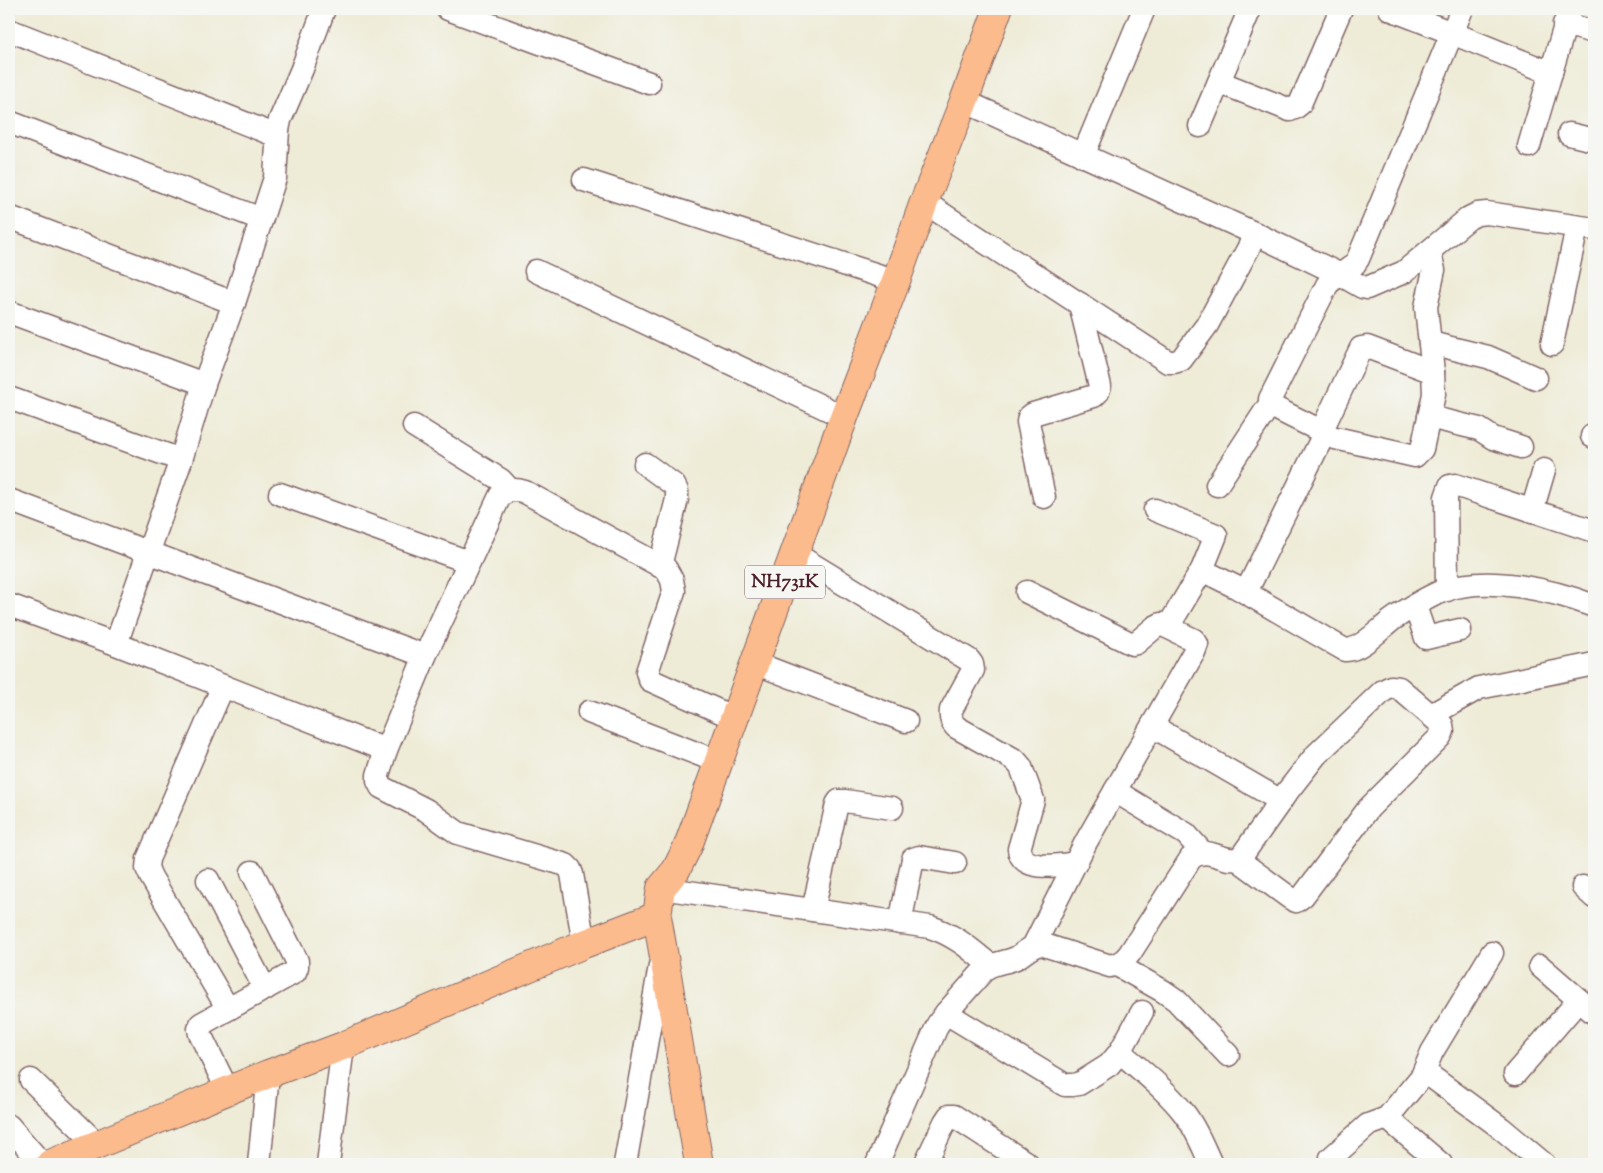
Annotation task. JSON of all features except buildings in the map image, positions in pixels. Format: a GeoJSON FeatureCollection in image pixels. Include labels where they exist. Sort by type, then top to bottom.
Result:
{"type":"FeatureCollection","features":[{"type":"Feature","properties":{"kind":"main road","name":"NH731K"},"geometry":{"type":"LineString","coordinates":[[699,1164],[657,916],[661,888],[683,858],[844,417],[998,9]]}},
{"type":"Feature","properties":{"kind":"main road"},"geometry":{"type":"LineString","coordinates":[[50,1164],[228,1090],[343,1046],[584,944],[657,916]]}},
{"type":"Feature","properties":{"kind":"street"},"geometry":{"type":"LineString","coordinates":[[116,644],[181,460],[204,384],[234,302],[275,178],[277,136],[280,120],[302,69],[324,9]]}},
{"type":"Feature","properties":{"kind":"street"},"geometry":{"type":"LineString","coordinates":[[448,9],[649,83]]}},
{"type":"Feature","properties":{"kind":"street"},"geometry":{"type":"LineString","coordinates":[[1084,156],[1144,9]]}},
{"type":"Feature","properties":{"kind":"street"},"geometry":{"type":"LineString","coordinates":[[1200,126],[1250,9]]}},
{"type":"Feature","properties":{"kind":"street"},"geometry":{"type":"LineString","coordinates":[[1219,82],[1290,110],[1295,108],[1300,104],[1341,9]]}},
{"type":"Feature","properties":{"kind":"street"},"geometry":{"type":"LineString","coordinates":[[1390,9],[1551,73]]}},
{"type":"Feature","properties":{"kind":"street"},"geometry":{"type":"LineString","coordinates":[[1217,484],[1270,404],[1270,399],[1327,286],[1333,279],[1351,269],[1358,259],[1462,9]]}},
{"type":"Feature","properties":{"kind":"street"},"geometry":{"type":"LineString","coordinates":[[1529,146],[1567,17],[1594,32]]}},
{"type":"Feature","properties":{"kind":"street"},"geometry":{"type":"LineString","coordinates":[[9,30],[277,136]]}},
{"type":"Feature","properties":{"kind":"street"},"geometry":{"type":"LineString","coordinates":[[964,101],[1256,234],[1362,287],[1368,288],[1404,272],[1469,218],[1477,214],[1487,213],[1586,228],[1552,344]]}},
{"type":"Feature","properties":{"kind":"street"},"geometry":{"type":"LineString","coordinates":[[9,122],[261,219]]}},
{"type":"Feature","properties":{"kind":"street"},"geometry":{"type":"LineString","coordinates":[[1569,134],[1594,140]]}},
{"type":"Feature","properties":{"kind":"street"},"geometry":{"type":"LineString","coordinates":[[584,180],[896,282]]}},
{"type":"Feature","properties":{"kind":"street"},"geometry":{"type":"LineString","coordinates":[[924,202],[1168,362],[1181,360],[1214,314],[1256,234]]}},
{"type":"Feature","properties":{"kind":"street"},"geometry":{"type":"LineString","coordinates":[[9,217],[234,302]]}},
{"type":"Feature","properties":{"kind":"street"},"geometry":{"type":"LineString","coordinates":[[1270,404],[1321,434],[1415,456],[1422,449],[1434,394],[1426,307],[1434,270],[1430,252]]}},
{"type":"Feature","properties":{"kind":"street"},"geometry":{"type":"LineString","coordinates":[[536,271],[844,417]]}},
{"type":"Feature","properties":{"kind":"street"},"geometry":{"type":"LineString","coordinates":[[1044,497],[1028,422],[1029,417],[1032,414],[1094,396],[1100,386],[1080,304]]}},
{"type":"Feature","properties":{"kind":"street"},"geometry":{"type":"LineString","coordinates":[[9,312],[204,384]]}},
{"type":"Feature","properties":{"kind":"street"},"geometry":{"type":"LineString","coordinates":[[1430,343],[1488,357],[1536,378]]}},
{"type":"Feature","properties":{"kind":"street"},"geometry":{"type":"LineString","coordinates":[[1246,592],[1361,348],[1366,347],[1433,372]]}},
{"type":"Feature","properties":{"kind":"street"},"geometry":{"type":"LineString","coordinates":[[9,398],[181,460]]}},
{"type":"Feature","properties":{"kind":"street"},"geometry":{"type":"LineString","coordinates":[[1429,417],[1478,429],[1493,438],[1521,447]]}},
{"type":"Feature","properties":{"kind":"street"},"geometry":{"type":"LineString","coordinates":[[414,426],[497,478],[510,490]]}},
{"type":"Feature","properties":{"kind":"street"},"geometry":{"type":"LineString","coordinates":[[645,464],[674,486],[677,491],[677,499],[660,566]]}},
{"type":"Feature","properties":{"kind":"street"},"geometry":{"type":"LineString","coordinates":[[1532,511],[1544,470]]}},
{"type":"Feature","properties":{"kind":"street"},"geometry":{"type":"LineString","coordinates":[[1448,590],[1446,497],[1450,486],[1455,485],[1594,532]]}},
{"type":"Feature","properties":{"kind":"street"},"geometry":{"type":"LineString","coordinates":[[584,944],[570,869],[566,865],[458,833],[426,810],[381,787],[378,781],[386,750],[425,656],[500,496],[506,491],[516,489],[525,492],[666,569],[672,580],[674,591],[647,677],[734,718]]}},
{"type":"Feature","properties":{"kind":"street"},"geometry":{"type":"LineString","coordinates":[[280,494],[469,562]]}},
{"type":"Feature","properties":{"kind":"street"},"geometry":{"type":"LineString","coordinates":[[9,500],[425,656]]}},
{"type":"Feature","properties":{"kind":"street"},"geometry":{"type":"LineString","coordinates":[[1155,510],[1216,535],[1202,570],[1168,627]]}},
{"type":"Feature","properties":{"kind":"street"},"geometry":{"type":"LineString","coordinates":[[795,554],[969,660],[973,670],[951,710],[950,716],[952,723],[956,727],[1015,760],[1021,767],[1033,800],[1019,854],[1022,859],[1044,867],[1076,863]]}},
{"type":"Feature","properties":{"kind":"street"},"geometry":{"type":"LineString","coordinates":[[1202,570],[1246,592],[1345,650],[1356,649],[1398,616],[1415,606],[1448,590],[1473,585],[1524,587],[1549,591],[1594,606]]}},
{"type":"Feature","properties":{"kind":"street"},"geometry":{"type":"LineString","coordinates":[[1027,592],[1132,644],[1136,643],[1158,625],[1168,627],[1194,640],[1197,644],[1076,863],[1034,946]]}},
{"type":"Feature","properties":{"kind":"street"},"geometry":{"type":"LineString","coordinates":[[9,605],[116,644],[386,750]]}},
{"type":"Feature","properties":{"kind":"street"},"geometry":{"type":"LineString","coordinates":[[1415,606],[1426,638],[1460,630]]}},
{"type":"Feature","properties":{"kind":"street"},"geometry":{"type":"LineString","coordinates":[[755,663],[906,721]]}},
{"type":"Feature","properties":{"kind":"street"},"geometry":{"type":"LineString","coordinates":[[1431,715],[1479,688],[1594,664]]}},
{"type":"Feature","properties":{"kind":"street"},"geometry":{"type":"LineString","coordinates":[[223,686],[148,859],[147,868],[228,1009]]}},
{"type":"Feature","properties":{"kind":"street"},"geometry":{"type":"LineString","coordinates":[[877,1164],[930,1040],[946,1012],[990,965],[1015,958],[1034,946],[1041,944],[1110,966],[1118,965],[1130,953],[1191,858],[1197,854],[1203,853],[1236,860],[1296,901],[1303,896],[1369,808],[1440,737],[1443,731],[1442,725],[1400,688],[1391,687],[1382,691],[1316,755],[1281,800],[1241,857],[1236,860]]}},
{"type":"Feature","properties":{"kind":"street"},"geometry":{"type":"LineString","coordinates":[[589,712],[719,762]]}},
{"type":"Feature","properties":{"kind":"street"},"geometry":{"type":"LineString","coordinates":[[1152,726],[1281,800]]}},
{"type":"Feature","properties":{"kind":"street"},"geometry":{"type":"LineString","coordinates":[[1115,791],[1186,834],[1203,853]]}},
{"type":"Feature","properties":{"kind":"street"},"geometry":{"type":"LineString","coordinates":[[813,910],[837,804],[845,800],[892,808]]}},
{"type":"Feature","properties":{"kind":"street"},"geometry":{"type":"LineString","coordinates":[[900,923],[913,859],[919,857],[955,863]]}},
{"type":"Feature","properties":{"kind":"street"},"geometry":{"type":"LineString","coordinates":[[228,1090],[199,1029],[201,1024],[295,972],[297,967],[297,961],[252,872]]}},
{"type":"Feature","properties":{"kind":"street"},"geometry":{"type":"LineString","coordinates":[[208,880],[265,989]]}},
{"type":"Feature","properties":{"kind":"street"},"geometry":{"type":"LineString","coordinates":[[661,888],[930,927],[959,940],[990,965]]}},
{"type":"Feature","properties":{"kind":"street"},"geometry":{"type":"LineString","coordinates":[[625,1164],[663,946]]}},
{"type":"Feature","properties":{"kind":"street"},"geometry":{"type":"LineString","coordinates":[[1333,1164],[1331,1158],[1366,1127],[1387,1118],[1425,1072],[1432,1052],[1492,953]]}},
{"type":"Feature","properties":{"kind":"street"},"geometry":{"type":"LineString","coordinates":[[1118,965],[1176,1000],[1228,1055]]}},
{"type":"Feature","properties":{"kind":"street"},"geometry":{"type":"LineString","coordinates":[[1514,1074],[1587,1006],[1540,966]]}},
{"type":"Feature","properties":{"kind":"street"},"geometry":{"type":"LineString","coordinates":[[946,1012],[1072,1086],[1079,1084],[1109,1065],[1120,1052],[1142,1012]]}},
{"type":"Feature","properties":{"kind":"street"},"geometry":{"type":"LineString","coordinates":[[328,1164],[343,1046]]}},
{"type":"Feature","properties":{"kind":"street"},"geometry":{"type":"LineString","coordinates":[[1120,1052],[1166,1092],[1185,1114],[1194,1128],[1211,1164]]}},
{"type":"Feature","properties":{"kind":"street"},"geometry":{"type":"LineString","coordinates":[[1425,1072],[1501,1128],[1544,1164]]}},
{"type":"Feature","properties":{"kind":"street"},"geometry":{"type":"LineString","coordinates":[[259,1164],[268,1074]]}},
{"type":"Feature","properties":{"kind":"street"},"geometry":{"type":"LineString","coordinates":[[31,1080],[98,1145]]}},
{"type":"Feature","properties":{"kind":"street"},"geometry":{"type":"LineString","coordinates":[[925,1164],[944,1122],[949,1116],[954,1116],[1028,1164]]}},
{"type":"Feature","properties":{"kind":"street"},"geometry":{"type":"LineString","coordinates":[[1387,1118],[1441,1164]]}},
{"type":"Feature","properties":{"kind":"street"},"geometry":{"type":"LineString","coordinates":[[9,1126],[42,1164]]}}]}
